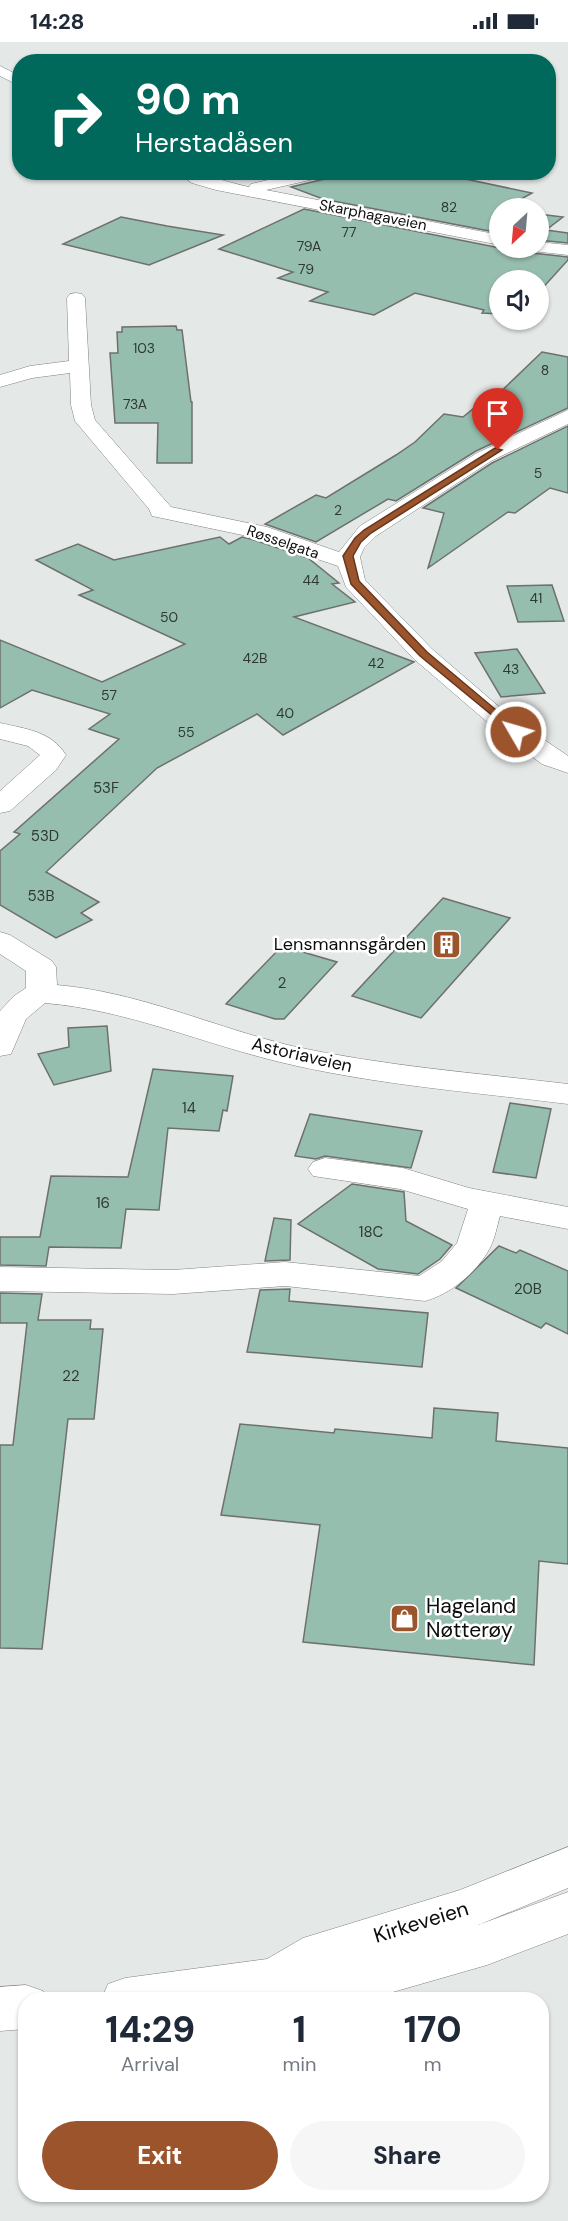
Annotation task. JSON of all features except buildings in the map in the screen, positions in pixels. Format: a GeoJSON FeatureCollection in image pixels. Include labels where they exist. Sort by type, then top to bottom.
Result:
{"type":"FeatureCollection","features":[{"type":"Feature","properties":{"kind":"street","name":"Skarphagaveien"},"geometry":{"type":"LineString","coordinates":[[198,180],[489,238]]}},
{"type":"Feature","properties":{"kind":"street","name":"Skarphagaveien"},"geometry":{"type":"LineString","coordinates":[[247,191],[284,180]]}},
{"type":"Feature","properties":{"kind":"street"},"geometry":{"type":"LineString","coordinates":[[549,248],[568,250]]}},
{"type":"Feature","properties":{"kind":"street","name":"Røsselgata"},"geometry":{"type":"LineString","coordinates":[[76,298],[81,405],[86,421],[148,496],[160,507],[160,511],[284,539],[319,555],[348,561]]}},
{"type":"Feature","properties":{"kind":"street"},"geometry":{"type":"LineString","coordinates":[[0,381],[30,372],[79,366]]}},
{"type":"Feature","properties":{"kind":"street"},"geometry":{"type":"LineString","coordinates":[[568,416],[484,457],[368,531],[358,540],[348,556],[354,582],[423,654],[502,722],[550,758],[568,765]]}},
{"type":"Feature","properties":{"kind":"street"},"geometry":{"type":"LineString","coordinates":[[0,731],[37,740],[50,748],[53,755],[47,764],[0,805]]}},
{"type":"Feature","properties":{"kind":"street"},"geometry":{"type":"LineString","coordinates":[[0,941],[41,967],[43,983],[40,993],[27,999],[13,1011],[4,1030],[0,1047]]}},
{"type":"Feature","properties":{"kind":"street","name":"Astoriaveien"},"geometry":{"type":"LineString","coordinates":[[40,993],[61,993],[109,1004],[178,1021],[280,1052],[336,1065],[568,1094]]}},
{"type":"Feature","properties":{"kind":"street"},"geometry":{"type":"LineString","coordinates":[[325,1169],[403,1179],[487,1203],[568,1218]]}},
{"type":"Feature","properties":{"kind":"street"},"geometry":{"type":"LineString","coordinates":[[0,1279],[173,1282],[285,1274],[425,1289],[455,1269],[474,1246],[487,1203]]}},
{"type":"Feature","properties":{"kind":"street","name":"Kirkeveien"},"geometry":{"type":"LineString","coordinates":[[276,1980],[320,1953],[466,1909],[568,1868]]}},
{"type":"Feature","properties":{"kind":"street","name":"Kirkeveien"},"geometry":{"type":"LineString","coordinates":[[195,1992],[276,1980],[335,1986],[488,1944],[568,1913]]}},
{"type":"Feature","properties":{"kind":"street"},"geometry":{"type":"LineString","coordinates":[[0,2009],[18,2008]]}},
{"type":"Feature","properties":{"kind":"place","name":"Lensmannsgården"},"geometry":{"type":"Point","coordinates":[447,944]}},
{"type":"Feature","properties":{"kind":"place","name":"Hageland Nøtterøy"},"geometry":{"type":"Point","coordinates":[405,1618]}},
{"type":"Feature","properties":{"kind":"route"},"geometry":{"type":"LineString","coordinates":[[498,450],[368,531],[358,540],[348,556],[348,561],[354,582],[423,654],[475,700],[516,732]]}}]}
